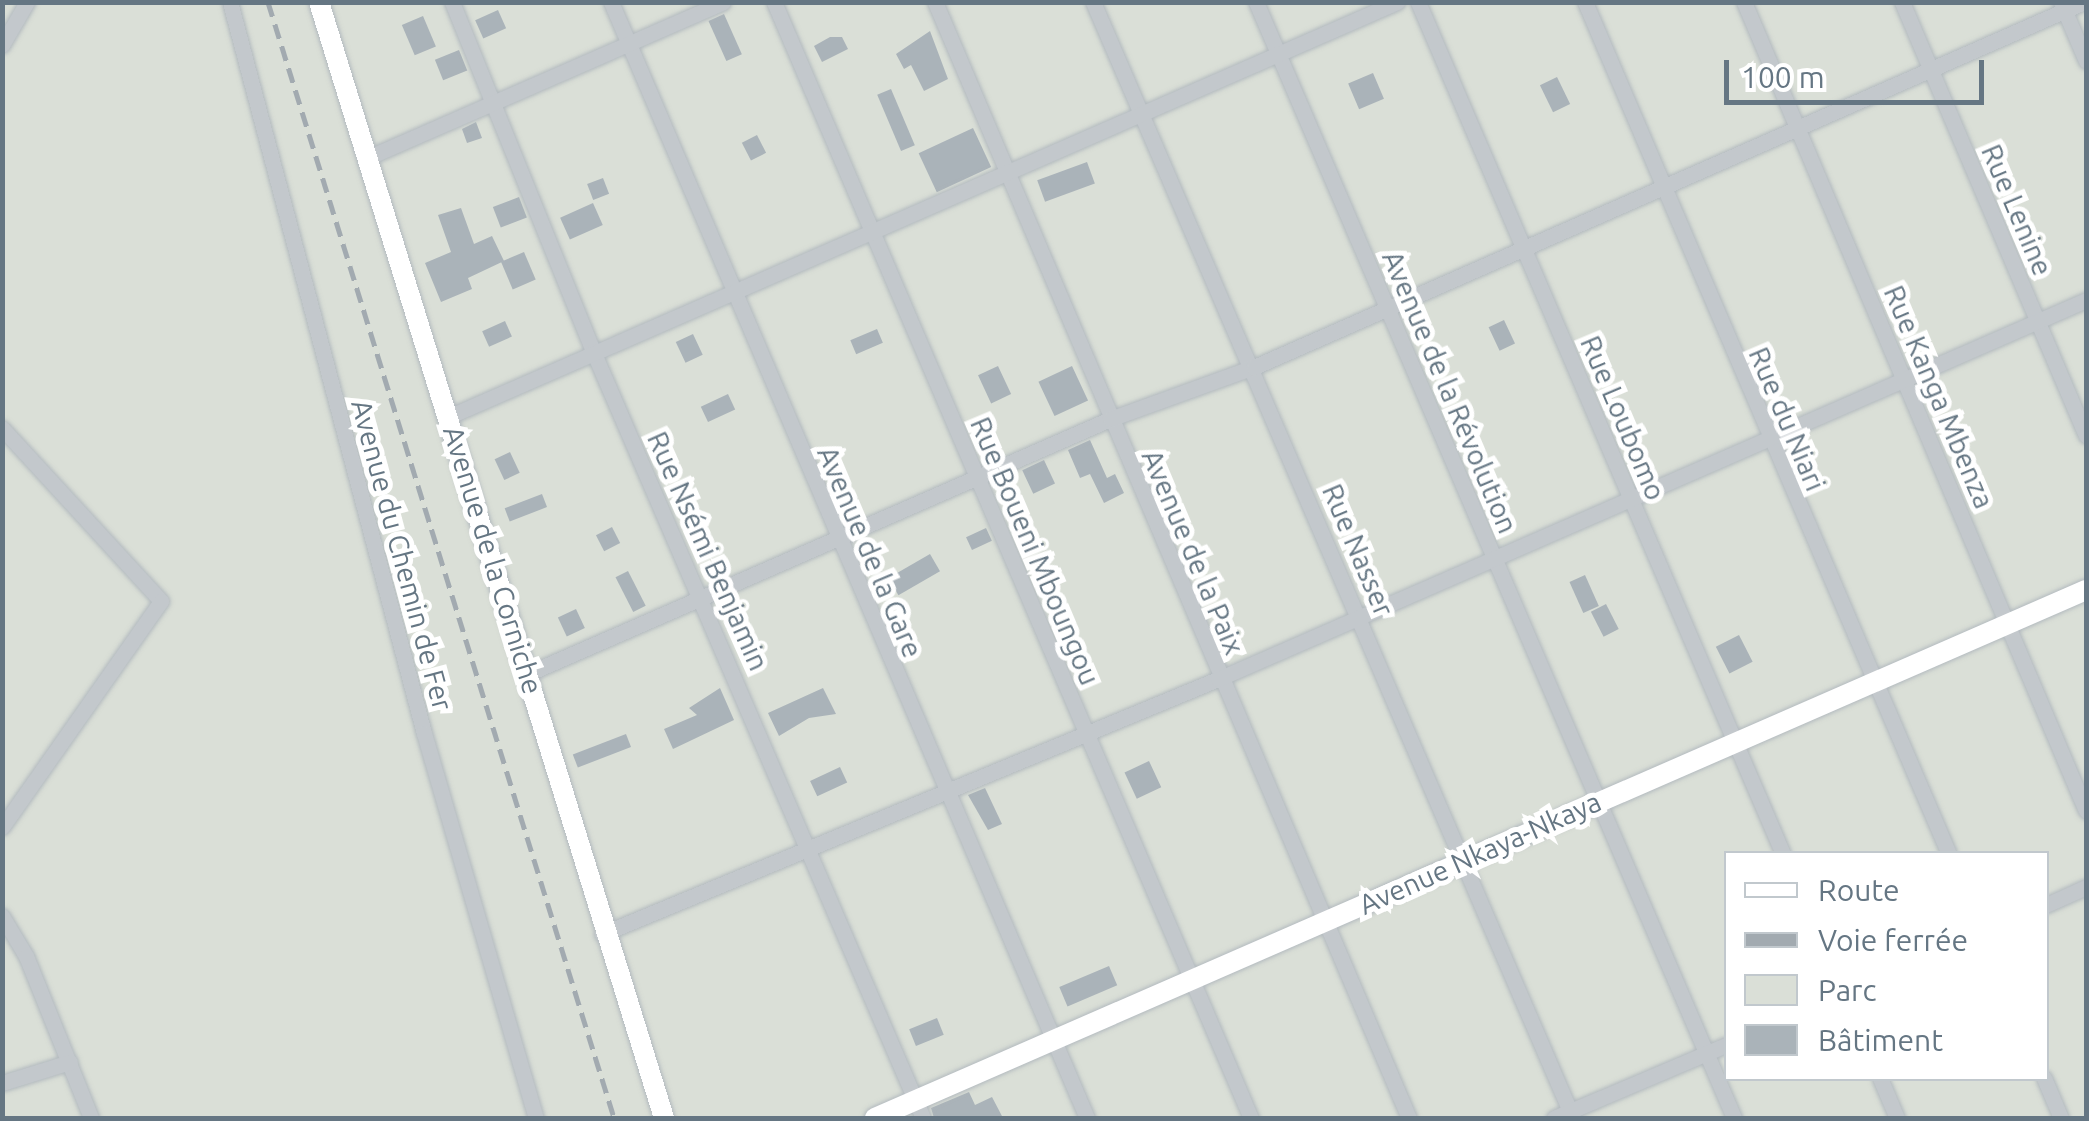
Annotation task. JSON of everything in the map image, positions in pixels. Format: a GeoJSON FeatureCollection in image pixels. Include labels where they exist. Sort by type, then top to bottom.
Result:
{"type":"FeatureCollection","features":[{"type":"Feature","properties":{"kind":"street"},"geometry":{"type":"LineString","coordinates":[[2,45],[26,2]]}},
{"type":"Feature","properties":{"kind":"street","name":"Avenue du Chemin de Fer"},"geometry":{"type":"LineString","coordinates":[[230,2],[424,734],[536,1118]]}},
{"type":"Feature","properties":{"kind":"street","name":"Avenue de la Corniche"},"geometry":{"type":"LineString","coordinates":[[319,2],[450,416],[602,934],[664,1118]]}},
{"type":"Feature","properties":{"kind":"street","name":"Rue Nsémi Benjamin"},"geometry":{"type":"LineString","coordinates":[[452,2],[593,351],[919,1110]]}},
{"type":"Feature","properties":{"kind":"street","name":"Avenue de la Gare"},"geometry":{"type":"LineString","coordinates":[[611,2],[837,540],[1088,1118]]}},
{"type":"Feature","properties":{"kind":"street"},"geometry":{"type":"LineString","coordinates":[[370,157],[723,2]]}},
{"type":"Feature","properties":{"kind":"street","name":"Rue Boueni Mboungou"},"geometry":{"type":"LineString","coordinates":[[774,2],[1251,1118]]}},
{"type":"Feature","properties":{"kind":"street","name":"Avenue de la Paix"},"geometry":{"type":"LineString","coordinates":[[936,2],[1218,679],[1328,920],[1409,1118]]}},
{"type":"Feature","properties":{"kind":"street","name":"Rue Nasser"},"geometry":{"type":"LineString","coordinates":[[1093,2],[1465,860],[1566,1116]]}},
{"type":"Feature","properties":{"kind":"street","name":"Avenue de la Révolution"},"geometry":{"type":"LineString","coordinates":[[1256,2],[1734,1118]]}},
{"type":"Feature","properties":{"kind":"street"},"geometry":{"type":"LineString","coordinates":[[450,416],[593,351],[1143,118],[1278,53],[1398,2]]}},
{"type":"Feature","properties":{"kind":"street","name":"Rue Loubomo"},"geometry":{"type":"LineString","coordinates":[[1418,2],[1782,851]]}},
{"type":"Feature","properties":{"kind":"street","name":"Rue du Niari"},"geometry":{"type":"LineString","coordinates":[[1585,2],[1766,436],[1948,851]]}},
{"type":"Feature","properties":{"kind":"street","name":"Rue Kanga Mbenza"},"geometry":{"type":"LineString","coordinates":[[1744,2],[2086,811]]}},
{"type":"Feature","properties":{"kind":"street","name":"Rue Lenine"},"geometry":{"type":"LineString","coordinates":[[1902,2],[2086,436]]}},
{"type":"Feature","properties":{"kind":"street"},"geometry":{"type":"LineString","coordinates":[[527,674],[1110,419],[1254,367],[1931,70],[2063,6],[2084,2]]}},
{"type":"Feature","properties":{"kind":"street"},"geometry":{"type":"LineString","coordinates":[[2063,6],[2086,61]]}},
{"type":"Feature","properties":{"kind":"street"},"geometry":{"type":"LineString","coordinates":[[602,934],[1218,679],[1360,618],[1493,554],[2086,300]]}},
{"type":"Feature","properties":{"kind":"street"},"geometry":{"type":"LineString","coordinates":[[2,428],[160,601],[2,827]]}},
{"type":"Feature","properties":{"kind":"street","name":"Avenue Nkaya-Nkaya"},"geometry":{"type":"LineString","coordinates":[[875,1118],[919,1110],[1054,1040],[2086,590]]}},
{"type":"Feature","properties":{"kind":"street"},"geometry":{"type":"LineString","coordinates":[[2049,904],[2086,887]]}},
{"type":"Feature","properties":{"kind":"street"},"geometry":{"type":"LineString","coordinates":[[2,916],[70,1062],[91,1118]]}},
{"type":"Feature","properties":{"kind":"street"},"geometry":{"type":"LineString","coordinates":[[1566,1116],[1724,1046]]}},
{"type":"Feature","properties":{"kind":"street"},"geometry":{"type":"LineString","coordinates":[[2,1083],[70,1062]]}},
{"type":"Feature","properties":{"kind":"street"},"geometry":{"type":"LineString","coordinates":[[1881,1081],[1897,1118]]}},
{"type":"Feature","properties":{"kind":"street"},"geometry":{"type":"LineString","coordinates":[[2045,1081],[2061,1118]]}},
{"type":"Feature","properties":{"kind":"green space"},"geometry":{"type":"Polygon","coordinates":[[[2,3],[2086,3],[2086,1118],[3,1118],[2,3]]]}},
{"type":"Feature","properties":{"kind":"building"},"geometry":{"type":"Polygon","coordinates":[[[498,10],[506,28],[483,38],[475,20],[498,10]]]}},
{"type":"Feature","properties":{"kind":"building"},"geometry":{"type":"Polygon","coordinates":[[[724,14],[742,54],[726,61],[708,21],[724,14]]]}},
{"type":"Feature","properties":{"kind":"building"},"geometry":{"type":"Polygon","coordinates":[[[423,16],[436,46],[415,55],[402,25],[423,16]]]}},
{"type":"Feature","properties":{"kind":"building"},"geometry":{"type":"Polygon","coordinates":[[[930,31],[948,79],[924,91],[911,65],[904,69],[896,54],[930,31]]]}},
{"type":"Feature","properties":{"kind":"building"},"geometry":{"type":"Polygon","coordinates":[[[830,37],[842,37],[848,49],[822,62],[814,46],[830,37]]]}},
{"type":"Feature","properties":{"kind":"building"},"geometry":{"type":"Polygon","coordinates":[[[459,50],[467,70],[443,80],[435,60],[459,50]]]}},
{"type":"Feature","properties":{"kind":"building"},"geometry":{"type":"Polygon","coordinates":[[[1373,73],[1384,99],[1359,109],[1348,84],[1373,73]]]}},
{"type":"Feature","properties":{"kind":"building"},"geometry":{"type":"Polygon","coordinates":[[[1557,77],[1570,104],[1553,112],[1540,85],[1557,77]]]}},
{"type":"Feature","properties":{"kind":"building"},"geometry":{"type":"Polygon","coordinates":[[[891,89],[915,145],[901,151],[877,95],[891,89]]]}},
{"type":"Feature","properties":{"kind":"building"},"geometry":{"type":"Polygon","coordinates":[[[476,122],[482,138],[467,143],[462,129],[476,122]]]}},
{"type":"Feature","properties":{"kind":"building"},"geometry":{"type":"Polygon","coordinates":[[[973,128],[991,167],[937,192],[919,153],[973,128]]]}},
{"type":"Feature","properties":{"kind":"building"},"geometry":{"type":"Polygon","coordinates":[[[757,135],[766,153],[751,161],[742,143],[757,135]]]}},
{"type":"Feature","properties":{"kind":"building"},"geometry":{"type":"Polygon","coordinates":[[[1087,162],[1095,184],[1045,202],[1037,180],[1087,162]]]}},
{"type":"Feature","properties":{"kind":"building"},"geometry":{"type":"Polygon","coordinates":[[[603,178],[609,194],[593,200],[587,184],[603,178]]]}},
{"type":"Feature","properties":{"kind":"building"},"geometry":{"type":"Polygon","coordinates":[[[519,197],[527,218],[501,228],[493,207],[519,197]]]}},
{"type":"Feature","properties":{"kind":"building"},"geometry":{"type":"Polygon","coordinates":[[[593,203],[603,225],[570,240],[560,218],[593,203]]]}},
{"type":"Feature","properties":{"kind":"building"},"geometry":{"type":"Polygon","coordinates":[[[461,208],[474,244],[492,236],[504,261],[468,278],[472,289],[441,302],[425,263],[451,252],[438,215],[461,208]]]}},
{"type":"Feature","properties":{"kind":"building"},"geometry":{"type":"Polygon","coordinates":[[[524,252],[536,280],[513,289],[501,262],[524,252]]]}},
{"type":"Feature","properties":{"kind":"building"},"geometry":{"type":"Polygon","coordinates":[[[1504,320],[1515,344],[1500,351],[1489,327],[1504,320]]]}},
{"type":"Feature","properties":{"kind":"building"},"geometry":{"type":"Polygon","coordinates":[[[505,321],[512,337],[489,347],[482,331],[505,321]]]}},
{"type":"Feature","properties":{"kind":"building"},"geometry":{"type":"Polygon","coordinates":[[[877,329],[883,343],[856,354],[850,340],[877,329]]]}},
{"type":"Feature","properties":{"kind":"building"},"geometry":{"type":"Polygon","coordinates":[[[693,334],[703,355],[686,363],[676,342],[693,334]]]}},
{"type":"Feature","properties":{"kind":"building"},"geometry":{"type":"Polygon","coordinates":[[[998,366],[1011,394],[991,403],[978,375],[998,366]]]}},
{"type":"Feature","properties":{"kind":"building"},"geometry":{"type":"Polygon","coordinates":[[[1072,366],[1088,400],[1055,416],[1038,382],[1072,366]]]}},
{"type":"Feature","properties":{"kind":"building"},"geometry":{"type":"Polygon","coordinates":[[[728,394],[735,409],[708,422],[701,407],[728,394]]]}},
{"type":"Feature","properties":{"kind":"building"},"geometry":{"type":"Polygon","coordinates":[[[1090,440],[1107,478],[1115,474],[1124,493],[1104,503],[1090,474],[1080,478],[1068,450],[1090,440]]]}},
{"type":"Feature","properties":{"kind":"building"},"geometry":{"type":"Polygon","coordinates":[[[510,452],[520,473],[504,480],[495,459],[510,452]]]}},
{"type":"Feature","properties":{"kind":"building"},"geometry":{"type":"Polygon","coordinates":[[[1044,460],[1055,484],[1033,494],[1022,470],[1044,460]]]}},
{"type":"Feature","properties":{"kind":"building"},"geometry":{"type":"Polygon","coordinates":[[[542,494],[547,507],[510,521],[505,508],[542,494]]]}},
{"type":"Feature","properties":{"kind":"building"},"geometry":{"type":"Polygon","coordinates":[[[612,527],[620,543],[604,551],[596,535],[612,527]]]}},
{"type":"Feature","properties":{"kind":"building"},"geometry":{"type":"Polygon","coordinates":[[[986,528],[992,541],[972,550],[966,537],[986,528]]]}},
{"type":"Feature","properties":{"kind":"building"},"geometry":{"type":"Polygon","coordinates":[[[930,554],[940,571],[898,595],[888,578],[930,554]]]}},
{"type":"Feature","properties":{"kind":"building"},"geometry":{"type":"Polygon","coordinates":[[[628,571],[646,606],[633,612],[616,577],[628,571]]]}},
{"type":"Feature","properties":{"kind":"building"},"geometry":{"type":"Polygon","coordinates":[[[1585,575],[1599,606],[1583,613],[1569,582],[1585,575]]]}},
{"type":"Feature","properties":{"kind":"building"},"geometry":{"type":"Polygon","coordinates":[[[1606,604],[1619,629],[1604,637],[1591,612],[1606,604]]]}},
{"type":"Feature","properties":{"kind":"building"},"geometry":{"type":"Polygon","coordinates":[[[576,609],[585,628],[567,636],[558,617],[576,609]]]}},
{"type":"Feature","properties":{"kind":"building"},"geometry":{"type":"Polygon","coordinates":[[[1739,635],[1753,662],[1729,674],[1716,647],[1739,635]]]}},
{"type":"Feature","properties":{"kind":"building"},"geometry":{"type":"Polygon","coordinates":[[[720,688],[734,720],[673,749],[664,729],[697,715],[689,708],[720,688]]]}},
{"type":"Feature","properties":{"kind":"building"},"geometry":{"type":"Polygon","coordinates":[[[823,688],[836,714],[809,718],[779,736],[768,713],[823,688]]]}},
{"type":"Feature","properties":{"kind":"building"},"geometry":{"type":"Polygon","coordinates":[[[626,734],[631,747],[578,767],[573,754],[626,734]]]}},
{"type":"Feature","properties":{"kind":"building"},"geometry":{"type":"Polygon","coordinates":[[[1149,761],[1161,787],[1137,799],[1125,772],[1149,761]]]}},
{"type":"Feature","properties":{"kind":"building"},"geometry":{"type":"Polygon","coordinates":[[[840,767],[847,782],[817,796],[810,781],[840,767]]]}},
{"type":"Feature","properties":{"kind":"building"},"geometry":{"type":"Polygon","coordinates":[[[985,788],[1002,824],[988,830],[968,795],[985,788]]]}},
{"type":"Feature","properties":{"kind":"building"},"geometry":{"type":"Polygon","coordinates":[[[1109,966],[1117,985],[1067,1006],[1059,987],[1109,966]]]}},
{"type":"Feature","properties":{"kind":"building"},"geometry":{"type":"Polygon","coordinates":[[[937,1018],[944,1035],[916,1046],[909,1029],[937,1018]]]}},
{"type":"Feature","properties":{"kind":"building"},"geometry":{"type":"Polygon","coordinates":[[[969,1092],[975,1105],[992,1097],[1003,1118],[934,1118],[931,1108],[969,1092]]]}},
{"type":"Feature","properties":{"kind":"railway"},"geometry":{"type":"LineString","coordinates":[[268,2],[614,1118]]}}]}
